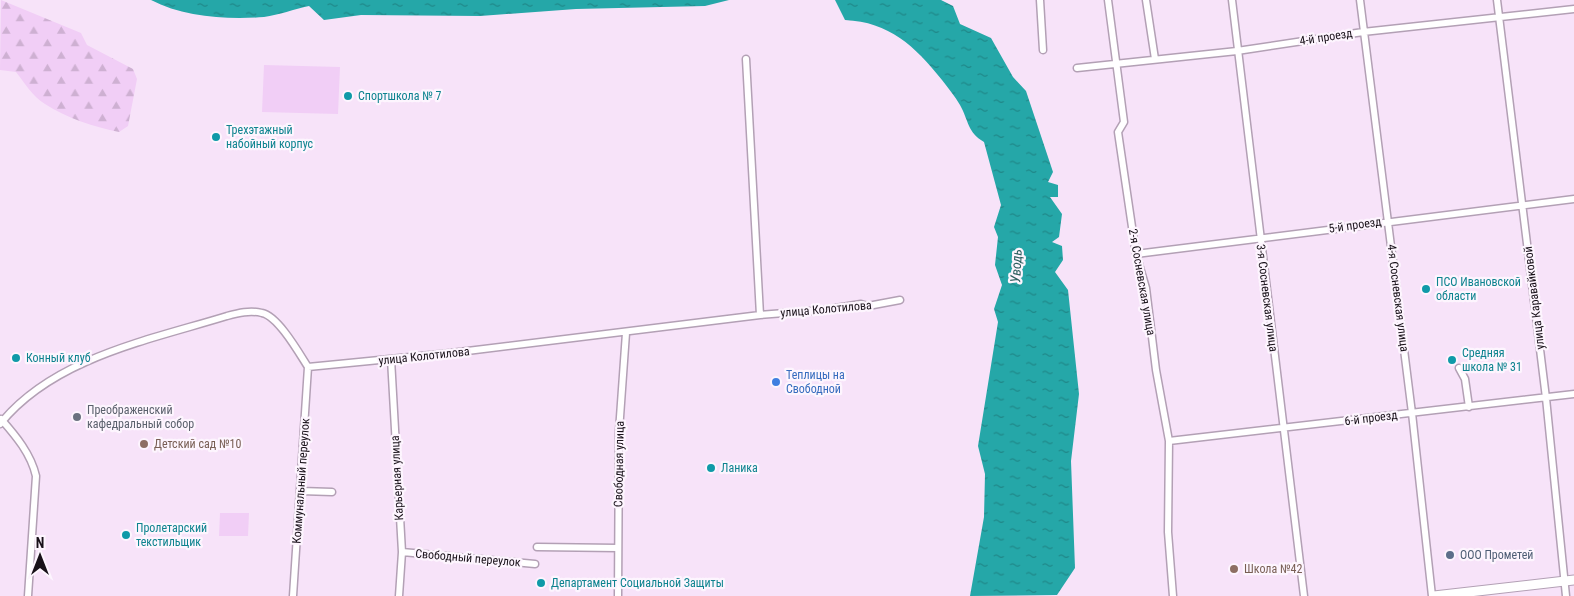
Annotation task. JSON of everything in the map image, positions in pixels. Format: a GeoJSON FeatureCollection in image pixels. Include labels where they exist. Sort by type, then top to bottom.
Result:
{"type":"FeatureCollection","features":[{"type":"Feature","properties":{"kind":"main road"},"geometry":{"type":"LineString","coordinates":[[1433,596],[1574,580]]}},
{"type":"Feature","properties":{"kind":"street"},"geometry":{"type":"LineString","coordinates":[[1040,0],[1043,50]]}},
{"type":"Feature","properties":{"kind":"street","name":"2-я Сосневская улица"},"geometry":{"type":"LineString","coordinates":[[1108,0],[1124,122],[1118,132],[1136,254],[1146,288],[1156,370],[1169,441],[1168,532],[1174,596]]}},
{"type":"Feature","properties":{"kind":"street"},"geometry":{"type":"LineString","coordinates":[[1146,0],[1155,59]]}},
{"type":"Feature","properties":{"kind":"street","name":"3-я Сосневская улица"},"geometry":{"type":"LineString","coordinates":[[1232,0],[1304,596]]}},
{"type":"Feature","properties":{"kind":"street","name":"4-я Сосневская улица"},"geometry":{"type":"LineString","coordinates":[[1360,0],[1433,596]]}},
{"type":"Feature","properties":{"kind":"street","name":"улица Каравайковой"},"geometry":{"type":"LineString","coordinates":[[1497,0],[1546,398],[1566,596]]}},
{"type":"Feature","properties":{"kind":"street","name":"4-й проезд"},"geometry":{"type":"LineString","coordinates":[[1078,68],[1237,51],[1363,32],[1574,9]]}},
{"type":"Feature","properties":{"kind":"street"},"geometry":{"type":"LineString","coordinates":[[746,59],[760,315]]}},
{"type":"Feature","properties":{"kind":"street","name":"5-й проезд"},"geometry":{"type":"LineString","coordinates":[[1136,254],[1574,199]]}},
{"type":"Feature","properties":{"kind":"street","name":"улица Колотилова"},"geometry":{"type":"LineString","coordinates":[[308,366],[391,359],[626,333],[760,315],[823,310],[860,304],[868,306],[900,300]]}},
{"type":"Feature","properties":{"kind":"street"},"geometry":{"type":"LineString","coordinates":[[28,596],[36,476],[33,464],[26,451],[1,421],[18,404],[46,384],[94,358],[227,316],[248,312],[264,313],[276,322],[308,366]]}},
{"type":"Feature","properties":{"kind":"street","name":"Свободная улица"},"geometry":{"type":"LineString","coordinates":[[618,596],[619,431],[626,333]]}},
{"type":"Feature","properties":{"kind":"street","name":"Карьерная улица"},"geometry":{"type":"LineString","coordinates":[[391,359],[402,552],[399,596]]}},
{"type":"Feature","properties":{"kind":"street","name":"Коммунальный переулок"},"geometry":{"type":"LineString","coordinates":[[293,596],[308,366]]}},
{"type":"Feature","properties":{"kind":"street"},"geometry":{"type":"LineString","coordinates":[[1459,368],[1465,379],[1469,406]]}},
{"type":"Feature","properties":{"kind":"street","name":"6-й проезд"},"geometry":{"type":"LineString","coordinates":[[1169,441],[1574,394]]}},
{"type":"Feature","properties":{"kind":"street"},"geometry":{"type":"LineString","coordinates":[[301,491],[332,492]]}},
{"type":"Feature","properties":{"kind":"street","name":"Свободный переулок"},"geometry":{"type":"LineString","coordinates":[[537,546],[618,548]]}},
{"type":"Feature","properties":{"kind":"street","name":"Свободный переулок"},"geometry":{"type":"LineString","coordinates":[[402,552],[535,564]]}},
{"type":"Feature","properties":{"kind":"green space"},"geometry":{"type":"Polygon","coordinates":[[[1,0],[81,33],[87,45],[133,69],[137,79],[128,126],[119,132],[71,118],[41,101],[16,72],[0,70],[1,0]]]}},
{"type":"Feature","properties":{"kind":"green space"},"geometry":{"type":"Polygon","coordinates":[[[264,65],[340,67],[338,114],[262,112],[264,65]]]}},
{"type":"Feature","properties":{"kind":"green space"},"geometry":{"type":"Polygon","coordinates":[[[220,513],[249,513],[248,536],[219,536],[220,513]]]}},
{"type":"Feature","properties":{"kind":"water"},"geometry":{"type":"Polygon","coordinates":[[[151,0],[729,0],[705,6],[576,9],[480,16],[361,15],[324,20],[309,6],[264,17],[236,18],[191,14],[151,0]]]}},
{"type":"Feature","properties":{"kind":"water","name":"Уводь"},"geometry":{"type":"Polygon","coordinates":[[[835,0],[941,0],[953,6],[960,24],[991,38],[1013,77],[1026,91],[1053,172],[1048,182],[1058,185],[1058,197],[1050,197],[1062,214],[1059,237],[1052,242],[1062,246],[1063,260],[1055,272],[1068,290],[1079,394],[1071,461],[1075,568],[1057,595],[970,596],[984,517],[985,474],[978,446],[998,322],[994,309],[1002,285],[995,265],[998,237],[994,227],[1001,205],[984,142],[971,130],[956,98],[922,57],[900,38],[888,31],[875,25],[845,20],[835,0]]]}},
{"type":"Feature","properties":{"kind":"place","name":"Спортшкола № 7"},"geometry":{"type":"Point","coordinates":[348,96]}},
{"type":"Feature","properties":{"kind":"place","name":"Трехэтажный набойный корпус"},"geometry":{"type":"Point","coordinates":[216,137]}},
{"type":"Feature","properties":{"kind":"place","name":"ПСО Ивановской области"},"geometry":{"type":"Point","coordinates":[1426,289]}},
{"type":"Feature","properties":{"kind":"place","name":"Конный клуб"},"geometry":{"type":"Point","coordinates":[16,358]}},
{"type":"Feature","properties":{"kind":"place","name":"Средняя школа № 31"},"geometry":{"type":"Point","coordinates":[1452,360]}},
{"type":"Feature","properties":{"kind":"place","name":"Теплицы на Свободной"},"geometry":{"type":"Point","coordinates":[776,382]}},
{"type":"Feature","properties":{"kind":"place","name":"Преображенский кафедральный собор"},"geometry":{"type":"Point","coordinates":[77,417]}},
{"type":"Feature","properties":{"kind":"place","name":"Детский сад №10"},"geometry":{"type":"Point","coordinates":[144,444]}},
{"type":"Feature","properties":{"kind":"place","name":"Ланика"},"geometry":{"type":"Point","coordinates":[711,468]}},
{"type":"Feature","properties":{"kind":"place","name":"Пролетарский текстильщик"},"geometry":{"type":"Point","coordinates":[126,535]}},
{"type":"Feature","properties":{"kind":"place","name":"ООО Прометей"},"geometry":{"type":"Point","coordinates":[1450,555]}},
{"type":"Feature","properties":{"kind":"place","name":"Школа №42"},"geometry":{"type":"Point","coordinates":[1234,569]}},
{"type":"Feature","properties":{"kind":"place","name":"Департамент Социальной Защиты"},"geometry":{"type":"Point","coordinates":[541,583]}}]}
